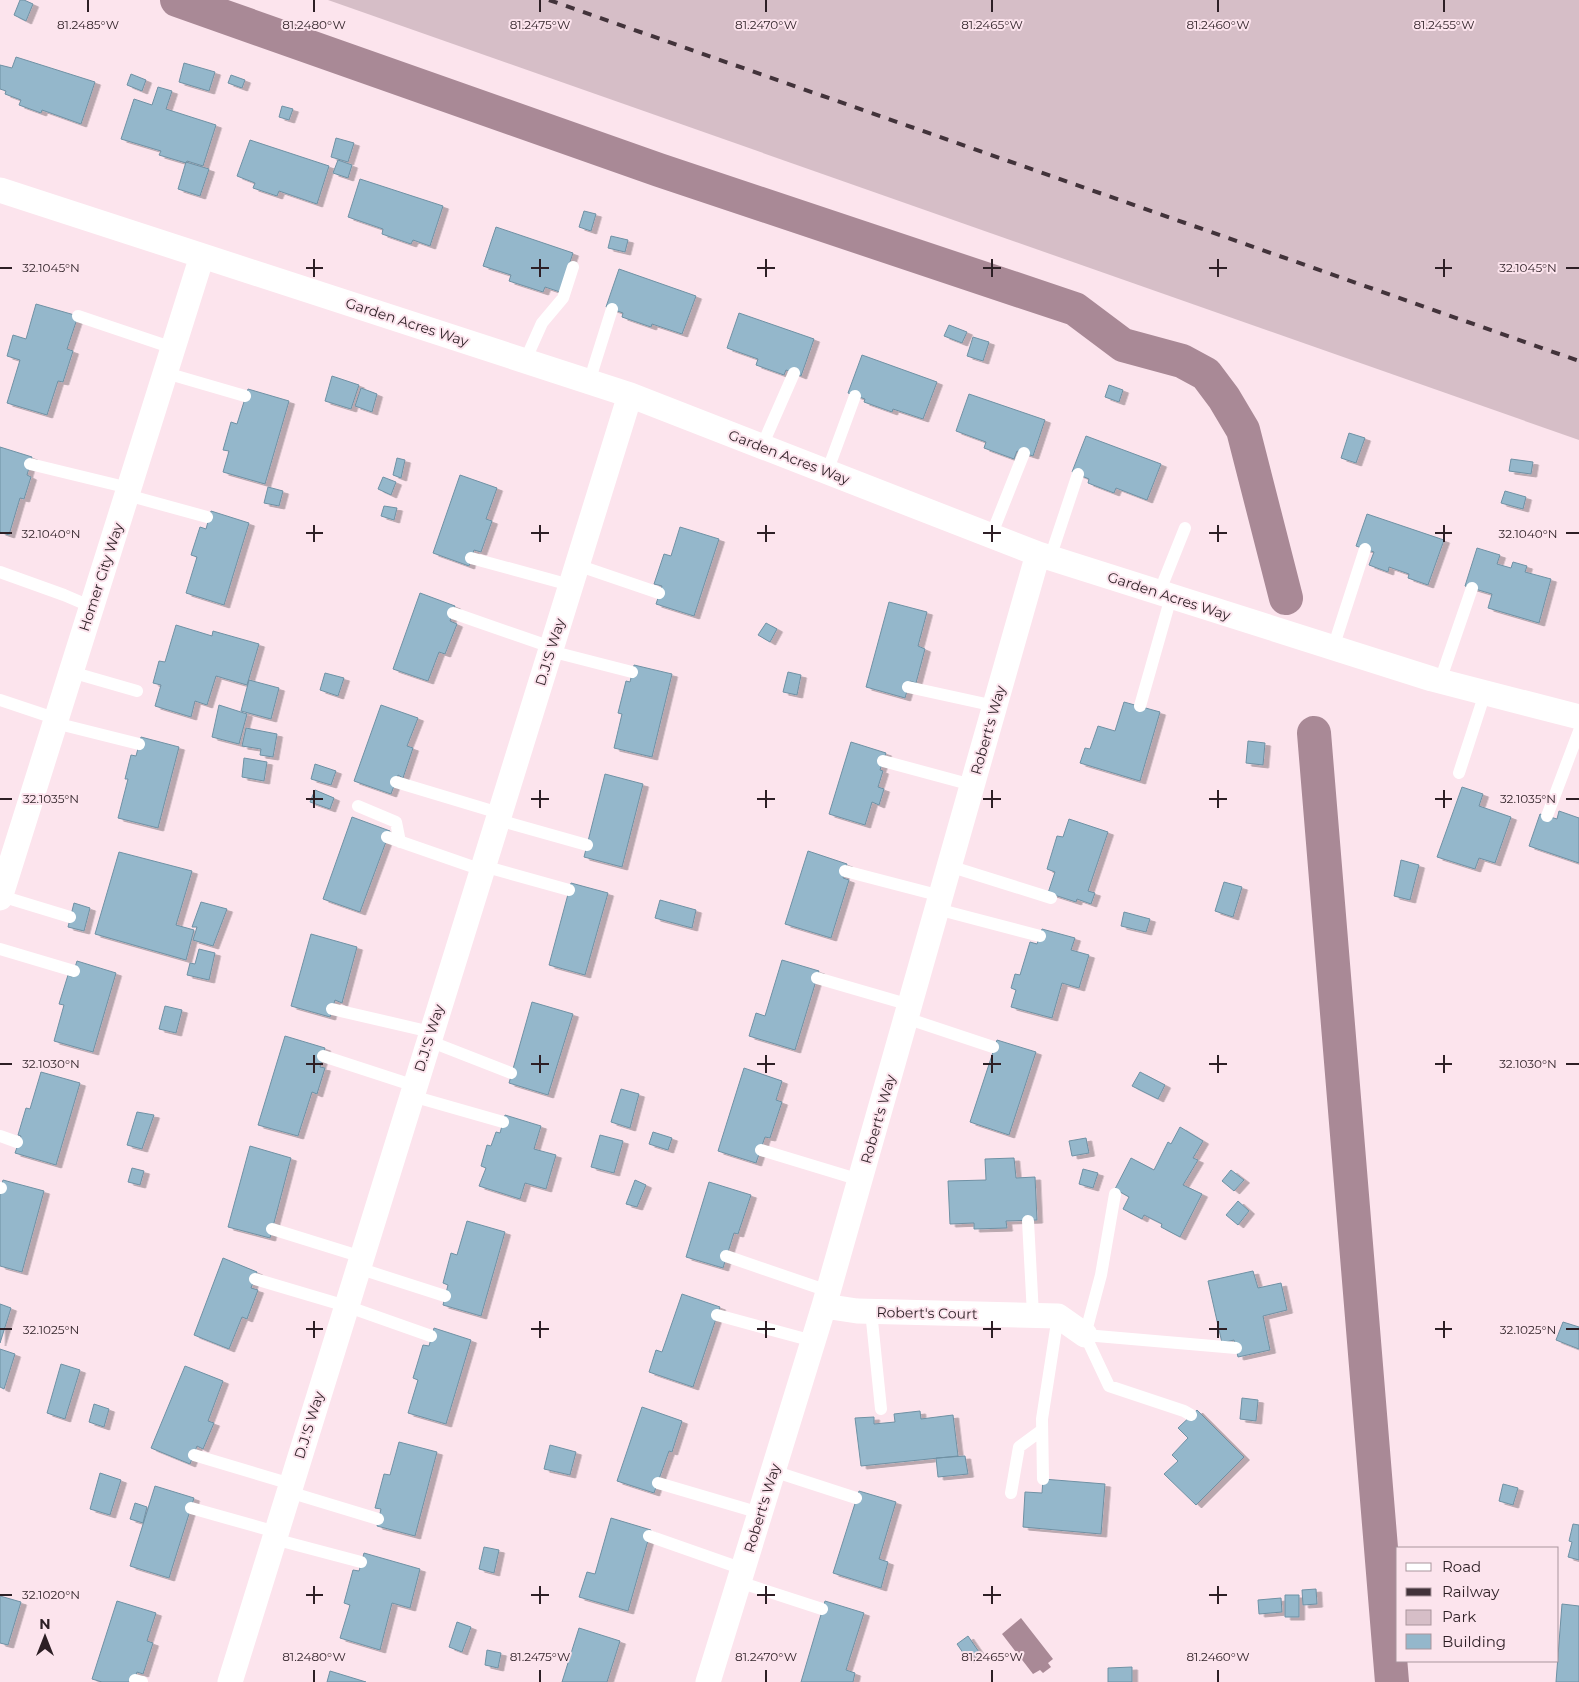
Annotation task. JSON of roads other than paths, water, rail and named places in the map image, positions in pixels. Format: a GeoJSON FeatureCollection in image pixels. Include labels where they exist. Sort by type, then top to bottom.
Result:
{"type":"FeatureCollection","features":[{"type":"Feature","properties":{"kind":"street","name":"Garden Acres Way"},"geometry":{"type":"LineString","coordinates":[[0,190],[630,395],[1044,556],[1440,681],[1579,717]]}},
{"type":"Feature","properties":{"kind":"street","name":"Homer City Way"},"geometry":{"type":"LineString","coordinates":[[1,894],[202,256]]}},
{"type":"Feature","properties":{"kind":"street","name":"D.J.'S Way"},"geometry":{"type":"LineString","coordinates":[[230,1682],[630,395]]}},
{"type":"Feature","properties":{"kind":"street","name":"Robert's Way"},"geometry":{"type":"LineString","coordinates":[[708,1682],[814,1341],[995,706],[1044,556]]}},
{"type":"Feature","properties":{"kind":"street","name":"Robert's Court"},"geometry":{"type":"LineString","coordinates":[[826,1299],[871,1311],[1058,1316]]}},
{"type":"Feature","properties":{"kind":"street"},"geometry":{"type":"LineString","coordinates":[[1058,1316],[1085,1335]]}},
{"type":"Feature","properties":{"kind":"lane"},"geometry":{"type":"LineString","coordinates":[[525,361],[542,323],[563,298],[573,268]]}},
{"type":"Feature","properties":{"kind":"lane"},"geometry":{"type":"LineString","coordinates":[[589,382],[612,309]]}},
{"type":"Feature","properties":{"kind":"lane"},"geometry":{"type":"LineString","coordinates":[[78,316],[173,348]]}},
{"type":"Feature","properties":{"kind":"lane"},"geometry":{"type":"LineString","coordinates":[[166,373],[245,396]]}},
{"type":"Feature","properties":{"kind":"lane"},"geometry":{"type":"LineString","coordinates":[[762,446],[794,373]]}},
{"type":"Feature","properties":{"kind":"lane"},"geometry":{"type":"LineString","coordinates":[[827,472],[855,396]]}},
{"type":"Feature","properties":{"kind":"lane"},"geometry":{"type":"LineString","coordinates":[[991,536],[1024,453]]}},
{"type":"Feature","properties":{"kind":"lane"},"geometry":{"type":"LineString","coordinates":[[30,464],[128,491],[207,518]]}},
{"type":"Feature","properties":{"kind":"lane"},"geometry":{"type":"LineString","coordinates":[[1044,556],[1078,474]]}},
{"type":"Feature","properties":{"kind":"lane"},"geometry":{"type":"LineString","coordinates":[[1140,706],[1165,595],[1185,528]]}},
{"type":"Feature","properties":{"kind":"lane"},"geometry":{"type":"LineString","coordinates":[[1333,648],[1365,549]]}},
{"type":"Feature","properties":{"kind":"lane"},"geometry":{"type":"LineString","coordinates":[[472,558],[574,575],[659,593]]}},
{"type":"Feature","properties":{"kind":"lane"},"geometry":{"type":"LineString","coordinates":[[0,572],[92,607]]}},
{"type":"Feature","properties":{"kind":"lane"},"geometry":{"type":"LineString","coordinates":[[1440,681],[1472,588]]}},
{"type":"Feature","properties":{"kind":"lane"},"geometry":{"type":"LineString","coordinates":[[453,613],[551,649],[632,672]]}},
{"type":"Feature","properties":{"kind":"lane"},"geometry":{"type":"LineString","coordinates":[[71,672],[137,691]]}},
{"type":"Feature","properties":{"kind":"lane"},"geometry":{"type":"LineString","coordinates":[[908,687],[995,706]]}},
{"type":"Feature","properties":{"kind":"lane"},"geometry":{"type":"LineString","coordinates":[[1458,773],[1485,693]]}},
{"type":"Feature","properties":{"kind":"lane"},"geometry":{"type":"LineString","coordinates":[[0,700],[56,721],[140,744]]}},
{"type":"Feature","properties":{"kind":"lane"},"geometry":{"type":"LineString","coordinates":[[1547,816],[1579,731]]}},
{"type":"Feature","properties":{"kind":"lane"},"geometry":{"type":"LineString","coordinates":[[883,761],[972,785]]}},
{"type":"Feature","properties":{"kind":"lane"},"geometry":{"type":"LineString","coordinates":[[396,782],[587,846]]}},
{"type":"Feature","properties":{"kind":"lane"},"geometry":{"type":"LineString","coordinates":[[358,806],[396,822],[400,842]]}},
{"type":"Feature","properties":{"kind":"lane"},"geometry":{"type":"LineString","coordinates":[[387,838],[483,868],[569,890]]}},
{"type":"Feature","properties":{"kind":"lane"},"geometry":{"type":"LineString","coordinates":[[950,866],[1051,898]]}},
{"type":"Feature","properties":{"kind":"lane"},"geometry":{"type":"LineString","coordinates":[[845,871],[1040,936]]}},
{"type":"Feature","properties":{"kind":"lane"},"geometry":{"type":"LineString","coordinates":[[1,894],[70,917]]}},
{"type":"Feature","properties":{"kind":"lane"},"geometry":{"type":"LineString","coordinates":[[0,948],[74,971]]}},
{"type":"Feature","properties":{"kind":"lane"},"geometry":{"type":"LineString","coordinates":[[817,978],[908,1012],[993,1047]]}},
{"type":"Feature","properties":{"kind":"lane"},"geometry":{"type":"LineString","coordinates":[[332,1009],[430,1036],[511,1073]]}},
{"type":"Feature","properties":{"kind":"lane"},"geometry":{"type":"LineString","coordinates":[[323,1056],[413,1091],[503,1122]]}},
{"type":"Feature","properties":{"kind":"lane"},"geometry":{"type":"LineString","coordinates":[[0,1136],[17,1142]]}},
{"type":"Feature","properties":{"kind":"lane"},"geometry":{"type":"LineString","coordinates":[[761,1150],[860,1180]]}},
{"type":"Feature","properties":{"kind":"lane"},"geometry":{"type":"LineString","coordinates":[[1115,1194],[1101,1275],[1085,1335],[1109,1386],[1184,1411],[1191,1416]]}},
{"type":"Feature","properties":{"kind":"lane"},"geometry":{"type":"LineString","coordinates":[[1028,1221],[1032,1315]]}},
{"type":"Feature","properties":{"kind":"lane"},"geometry":{"type":"LineString","coordinates":[[272,1229],[445,1296]]}},
{"type":"Feature","properties":{"kind":"lane"},"geometry":{"type":"LineString","coordinates":[[726,1256],[826,1299]]}},
{"type":"Feature","properties":{"kind":"lane"},"geometry":{"type":"LineString","coordinates":[[255,1278],[346,1306],[431,1336]]}},
{"type":"Feature","properties":{"kind":"lane"},"geometry":{"type":"LineString","coordinates":[[871,1311],[881,1408]]}},
{"type":"Feature","properties":{"kind":"lane"},"geometry":{"type":"LineString","coordinates":[[717,1315],[814,1341]]}},
{"type":"Feature","properties":{"kind":"lane"},"geometry":{"type":"LineString","coordinates":[[1043,1479],[1042,1419],[1058,1316]]}},
{"type":"Feature","properties":{"kind":"lane"},"geometry":{"type":"LineString","coordinates":[[1085,1335],[1236,1348]]}},
{"type":"Feature","properties":{"kind":"lane"},"geometry":{"type":"LineString","coordinates":[[1011,1494],[1019,1447],[1042,1430]]}},
{"type":"Feature","properties":{"kind":"lane"},"geometry":{"type":"LineString","coordinates":[[194,1455],[378,1519]]}},
{"type":"Feature","properties":{"kind":"lane"},"geometry":{"type":"LineString","coordinates":[[773,1471],[856,1498]]}},
{"type":"Feature","properties":{"kind":"lane"},"geometry":{"type":"LineString","coordinates":[[658,1483],[760,1513]]}},
{"type":"Feature","properties":{"kind":"lane"},"geometry":{"type":"LineString","coordinates":[[190,1508],[361,1562]]}},
{"type":"Feature","properties":{"kind":"lane"},"geometry":{"type":"LineString","coordinates":[[649,1536],[822,1609]]}},
{"type":"Feature","properties":{"kind":"waterway"},"geometry":{"type":"LineString","coordinates":[[177,0],[659,170],[1075,309],[1123,345],[1182,361],[1206,374],[1224,398],[1243,430],[1286,598]]}},
{"type":"Feature","properties":{"kind":"waterway"},"geometry":{"type":"LineString","coordinates":[[1314,733],[1392,1682]]}},
{"type":"Feature","properties":{"kind":"railway"},"geometry":{"type":"LineString","coordinates":[[549,0],[1579,361]]}}]}
